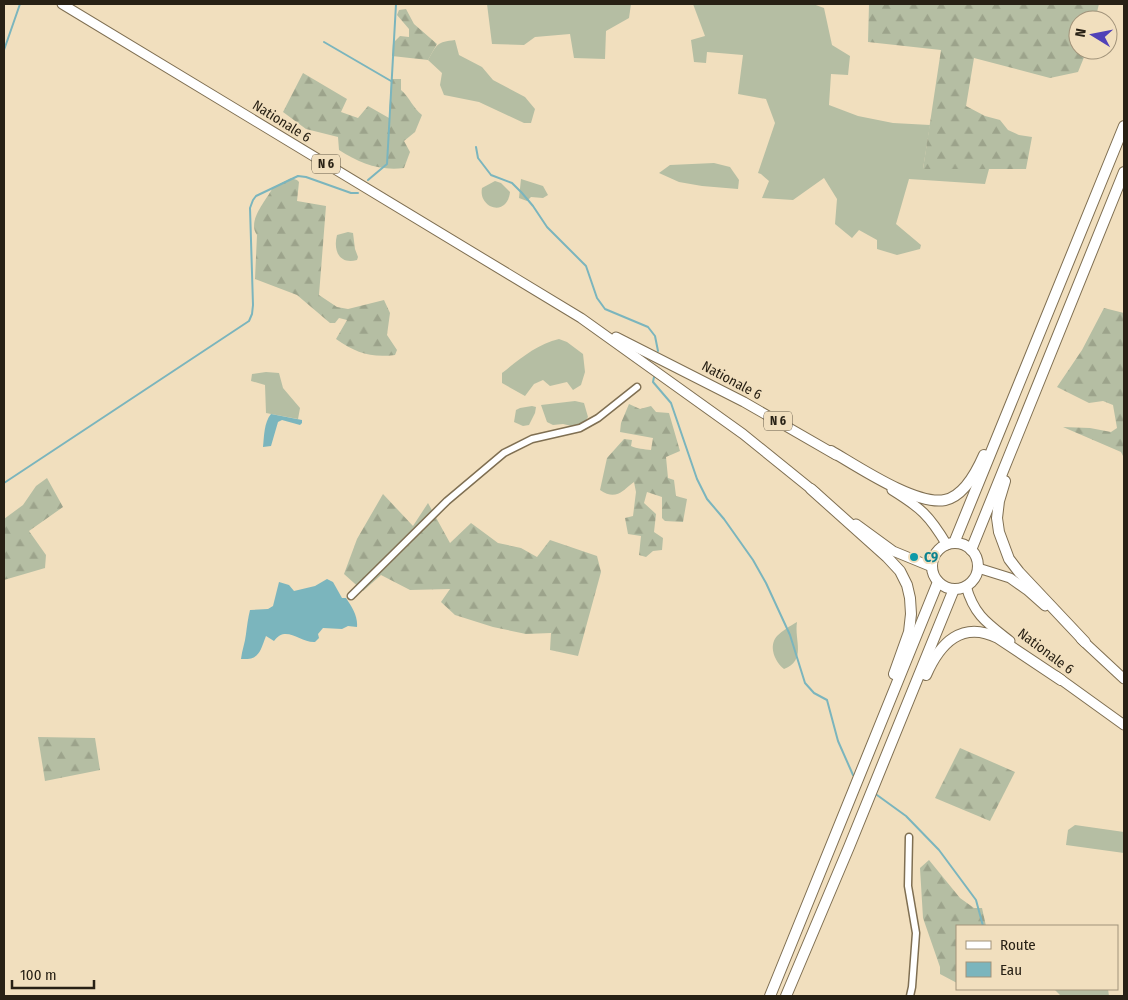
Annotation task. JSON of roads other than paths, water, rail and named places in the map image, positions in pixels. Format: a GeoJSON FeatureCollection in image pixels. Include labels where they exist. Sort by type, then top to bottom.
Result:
{"type":"FeatureCollection","features":[{"type":"Feature","properties":{"kind":"highway"},"geometry":{"type":"LineString","coordinates":[[950,544],[960,544],[971,550],[975,555],[978,568],[972,582],[966,586],[954,589],[943,586],[935,577],[932,566],[936,554],[950,544],[1048,315],[1124,126]]}},
{"type":"Feature","properties":{"kind":"highway"},"geometry":{"type":"LineString","coordinates":[[971,550],[1124,172]]}},
{"type":"Feature","properties":{"kind":"highway"},"geometry":{"type":"LineString","coordinates":[[831,451],[906,492],[934,501],[947,500],[959,492],[970,480],[980,463],[1048,315]]}},
{"type":"Feature","properties":{"kind":"highway"},"geometry":{"type":"LineString","coordinates":[[1064,322],[1035,406],[1006,479],[999,501],[997,518],[999,532],[1008,559],[1018,572],[1085,642]]}},
{"type":"Feature","properties":{"kind":"highway"},"geometry":{"type":"LineString","coordinates":[[811,489],[900,571],[907,585],[910,598],[909,632],[835,838]]}},
{"type":"Feature","properties":{"kind":"highway"},"geometry":{"type":"LineString","coordinates":[[770,996],[938,582]]}},
{"type":"Feature","properties":{"kind":"highway"},"geometry":{"type":"LineString","coordinates":[[786,996],[954,589]]}},
{"type":"Feature","properties":{"kind":"highway"},"geometry":{"type":"LineString","coordinates":[[849,847],[934,657],[942,646],[954,637],[968,633],[988,634],[1061,680]]}},
{"type":"Feature","properties":{"kind":"main road","name":"Nationale 6"},"geometry":{"type":"LineString","coordinates":[[62,4],[589,324],[743,434],[893,552],[932,566]]}},
{"type":"Feature","properties":{"kind":"main road","name":"Nationale 6"},"geometry":{"type":"LineString","coordinates":[[589,324],[744,402],[831,451],[920,508],[950,544]]}},
{"type":"Feature","properties":{"kind":"main road"},"geometry":{"type":"LineString","coordinates":[[978,568],[1010,578],[1027,590],[1124,679]]}},
{"type":"Feature","properties":{"kind":"main road","name":"Nationale 6"},"geometry":{"type":"LineString","coordinates":[[966,586],[972,604],[981,618],[1061,680],[1124,725]]}},
{"type":"Feature","properties":{"kind":"street"},"geometry":{"type":"LineString","coordinates":[[351,596],[447,502],[504,453],[532,439],[580,428],[598,418],[637,387]]}},
{"type":"Feature","properties":{"kind":"street"},"geometry":{"type":"LineString","coordinates":[[909,837],[908,886],[916,933],[910,996]]}},
{"type":"Feature","properties":{"kind":"water"},"geometry":{"type":"Polygon","coordinates":[[[271,414],[302,420],[302,423],[300,425],[282,420],[278,422],[271,446],[263,447],[266,425],[271,414]]]}},
{"type":"Feature","properties":{"kind":"water"},"geometry":{"type":"Polygon","coordinates":[[[327,579],[333,582],[342,598],[346,598],[356,615],[357,627],[348,626],[342,629],[323,628],[315,642],[309,642],[288,634],[279,636],[274,641],[266,636],[256,656],[241,659],[250,610],[268,609],[273,606],[279,582],[289,585],[294,591],[315,586],[327,579]]]}},
{"type":"Feature","properties":{"kind":"waterway"},"geometry":{"type":"LineString","coordinates":[[4,50],[20,4]]}},
{"type":"Feature","properties":{"kind":"waterway"},"geometry":{"type":"LineString","coordinates":[[368,180],[387,164],[396,4]]}},
{"type":"Feature","properties":{"kind":"waterway"},"geometry":{"type":"LineString","coordinates":[[324,42],[391,81]]}},
{"type":"Feature","properties":{"kind":"waterway"},"geometry":{"type":"LineString","coordinates":[[476,147],[478,158],[491,175],[512,183],[533,206],[547,227],[586,266],[597,298],[605,309],[648,327],[655,336],[658,351]]}},
{"type":"Feature","properties":{"kind":"waterway"},"geometry":{"type":"LineString","coordinates":[[4,483],[249,321],[253,305],[250,208],[256,196],[298,176],[351,193],[358,193]]}},
{"type":"Feature","properties":{"kind":"waterway"},"geometry":{"type":"LineString","coordinates":[[654,377],[653,382],[671,403],[697,479],[707,499],[724,519],[753,560],[766,583],[790,635],[805,683],[814,693],[827,700],[838,741],[853,775]]}},
{"type":"Feature","properties":{"kind":"waterway"},"geometry":{"type":"LineString","coordinates":[[877,795],[906,816],[939,850],[976,900],[983,925]]}},
{"type":"Feature","properties":{"kind":"place","name":"C9"},"geometry":{"type":"Point","coordinates":[914,557]}}]}
